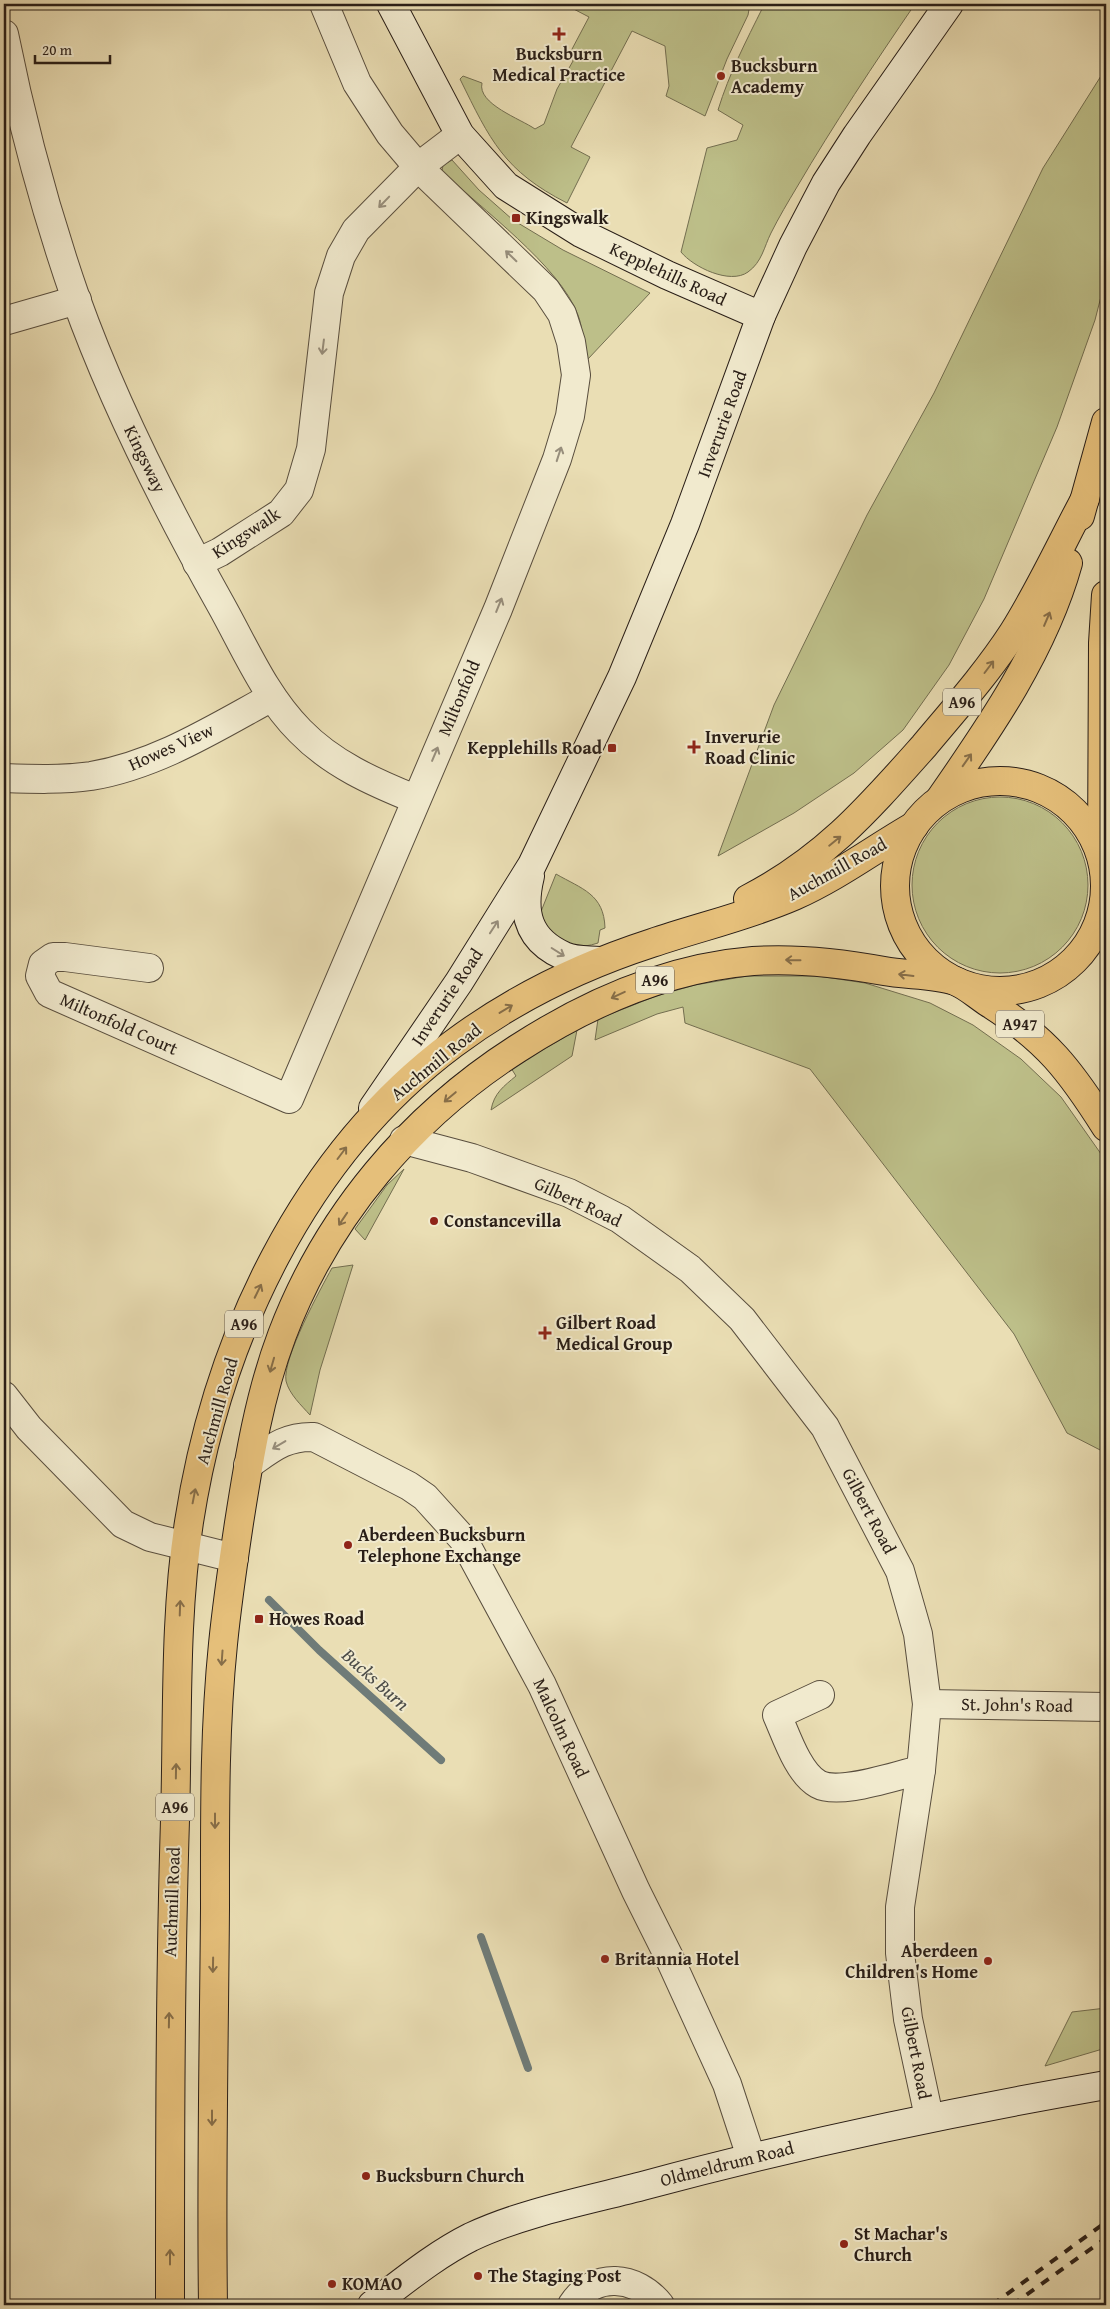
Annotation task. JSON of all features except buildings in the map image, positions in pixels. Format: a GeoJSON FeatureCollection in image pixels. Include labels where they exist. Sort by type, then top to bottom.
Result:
{"type":"FeatureCollection","features":[{"type":"Feature","properties":{"kind":"main road","name":"A96"},"geometry":{"type":"LineString","coordinates":[[1106,422],[1063,579],[1038,639],[994,721],[940,800],[914,826],[905,841],[896,876],[899,912],[914,945],[925,959],[954,980],[981,989],[1010,990],[1038,984],[1063,970],[1083,950],[1098,925],[1105,900],[1102,860],[1103,643],[1106,595]]}},
{"type":"Feature","properties":{"kind":"main road","name":"A96"},"geometry":{"type":"LineString","coordinates":[[654,942],[720,913],[774,884],[838,839],[861,816],[963,700],[990,666],[1031,603],[1085,499]]}},
{"type":"Feature","properties":{"kind":"main road","name":"A96"},"geometry":{"type":"LineString","coordinates":[[940,800],[962,788],[986,782],[1012,781],[1036,787],[1059,798],[1078,815],[1093,836],[1102,860]]}},
{"type":"Feature","properties":{"kind":"main road","name":"Auchmill Road"},"geometry":{"type":"LineString","coordinates":[[170,2305],[169,2018],[181,1602],[186,1544],[189,1520],[209,1431],[233,1354],[253,1302],[278,1251],[331,1168],[360,1128],[419,1072],[465,1036],[549,983],[598,962],[654,942],[725,921],[794,896],[851,866],[914,826]]}},
{"type":"Feature","properties":{"kind":"main road","name":"Auchmill Road"},"geometry":{"type":"LineString","coordinates":[[214,2303],[215,1787],[223,1645],[248,1465],[258,1415],[274,1360],[300,1293],[342,1221],[404,1140],[466,1083],[525,1044],[593,1007],[643,984],[671,975],[752,961],[814,960],[954,980]]}},
{"type":"Feature","properties":{"kind":"main road","name":"A947"},"geometry":{"type":"LineString","coordinates":[[954,980],[1010,1016],[1040,1041],[1076,1080],[1106,1127]]}},
{"type":"Feature","properties":{"kind":"street"},"geometry":{"type":"LineString","coordinates":[[324,4],[333,30],[357,83],[390,134],[418,167]]}},
{"type":"Feature","properties":{"kind":"street","name":"Kepplehills Road"},"geometry":{"type":"LineString","coordinates":[[392,4],[460,136],[506,186],[564,225],[667,275],[762,316]]}},
{"type":"Feature","properties":{"kind":"street","name":"Inverurie Road"},"geometry":{"type":"LineString","coordinates":[[360,1128],[459,982],[532,865],[622,677],[685,524],[762,316],[793,246],[826,183],[948,4]]}},
{"type":"Feature","properties":{"kind":"street","name":"Kingsway"},"geometry":{"type":"LineString","coordinates":[[4,34],[36,171],[76,300],[124,418],[197,564],[272,697],[300,731],[333,760],[369,780],[415,799]]}},
{"type":"Feature","properties":{"kind":"street","name":"Kingswalk"},"geometry":{"type":"LineString","coordinates":[[197,564],[220,552],[281,513],[298,490],[311,449],[329,292],[335,272],[356,230],[418,167],[460,136]]}},
{"type":"Feature","properties":{"kind":"street","name":"Miltonfold"},"geometry":{"type":"LineString","coordinates":[[289,1099],[415,799],[498,609],[557,459],[570,416],[576,376],[571,342],[562,314],[546,290],[418,167]]}},
{"type":"Feature","properties":{"kind":"street"},"geometry":{"type":"LineString","coordinates":[[4,321],[76,300]]}},
{"type":"Feature","properties":{"kind":"street","name":"Howes View"},"geometry":{"type":"LineString","coordinates":[[4,778],[68,778],[91,776],[122,768],[174,749],[272,697]]}},
{"type":"Feature","properties":{"kind":"street","name":"Inverurie Road"},"geometry":{"type":"LineString","coordinates":[[532,865],[526,893],[526,911],[531,929],[541,942],[565,957],[598,962]]}},
{"type":"Feature","properties":{"kind":"street","name":"Miltonfold Court"},"geometry":{"type":"LineString","coordinates":[[149,968],[53,957],[43,964],[40,976],[49,993],[289,1099]]}},
{"type":"Feature","properties":{"kind":"street","name":"Gilbert Road"},"geometry":{"type":"LineString","coordinates":[[404,1140],[472,1158],[569,1193],[620,1219],[690,1269],[742,1319],[825,1428],[900,1572],[918,1634],[927,1704],[920,1770],[900,1908],[900,1953],[908,2019],[929,2117]]}},
{"type":"Feature","properties":{"kind":"street"},"geometry":{"type":"LineString","coordinates":[[4,1396],[29,1428],[123,1524],[150,1537],[186,1544],[234,1558]]}},
{"type":"Feature","properties":{"kind":"street","name":"Malcolm Road"},"geometry":{"type":"LineString","coordinates":[[248,1465],[279,1444],[298,1436],[314,1437],[336,1447],[425,1497],[462,1539],[542,1685],[727,2084],[751,2157]]}},
{"type":"Feature","properties":{"kind":"street"},"geometry":{"type":"LineString","coordinates":[[820,1695],[777,1715],[794,1756],[818,1784],[836,1789],[920,1770]]}},
{"type":"Feature","properties":{"kind":"street","name":"St. John's Road"},"geometry":{"type":"LineString","coordinates":[[927,1704],[1106,1707]]}},
{"type":"Feature","properties":{"kind":"street","name":"Oldmeldrum Road"},"geometry":{"type":"LineString","coordinates":[[372,2305],[425,2264],[472,2236],[540,2213],[751,2157],[929,2117],[1106,2085]]}},
{"type":"Feature","properties":{"kind":"street"},"geometry":{"type":"LineString","coordinates":[[572,2305],[589,2286],[603,2280],[617,2279],[638,2287],[660,2305]]}},
{"type":"Feature","properties":{"kind":"green space"},"geometry":{"type":"Polygon","coordinates":[[[564,4],[750,4],[748,15],[727,59],[705,116],[666,96],[669,86],[665,46],[632,31],[571,147],[590,157],[567,203],[528,179],[513,166],[490,137],[460,79],[463,76],[482,83],[482,91],[486,98],[501,110],[535,129],[544,124],[557,89],[573,61],[571,51],[589,17],[564,4]]]}},
{"type":"Feature","properties":{"kind":"green space"},"geometry":{"type":"Polygon","coordinates":[[[767,4],[915,4],[811,164],[777,221],[757,264],[748,272],[740,275],[722,275],[694,263],[681,252],[707,148],[737,140],[743,125],[718,110],[738,58],[763,7],[767,4]]]}},
{"type":"Feature","properties":{"kind":"green space"},"geometry":{"type":"Polygon","coordinates":[[[1106,68],[1106,277],[1095,320],[1057,427],[984,599],[949,665],[903,730],[854,773],[794,813],[718,856],[774,705],[867,515],[934,393],[1043,168],[1106,68]]]}},
{"type":"Feature","properties":{"kind":"green space"},"geometry":{"type":"Polygon","coordinates":[[[452,160],[479,190],[513,220],[563,250],[650,293],[588,359],[587,356],[584,356],[580,320],[569,296],[518,238],[442,171],[443,165],[452,160]]]}},
{"type":"Feature","properties":{"kind":"green space"},"geometry":{"type":"Polygon","coordinates":[[[991,797],[1009,797],[1042,807],[1068,829],[1078,843],[1084,859],[1088,885],[1084,911],[1078,927],[1056,953],[1042,963],[1026,969],[1009,973],[991,973],[958,963],[932,941],[922,927],[916,911],[912,894],[912,876],[922,843],[944,817],[958,807],[974,801],[991,797]]]}},
{"type":"Feature","properties":{"kind":"green space"},"geometry":{"type":"Polygon","coordinates":[[[556,874],[590,894],[601,907],[605,928],[600,930],[598,943],[575,946],[552,939],[551,930],[542,925],[538,919],[556,874]]]}},
{"type":"Feature","properties":{"kind":"green space"},"geometry":{"type":"Polygon","coordinates":[[[747,976],[818,976],[865,983],[930,1003],[973,1025],[1021,1059],[1061,1097],[1106,1161],[1106,1453],[1067,1433],[1014,1334],[810,1069],[685,1023],[683,1007],[657,1014],[595,1040],[598,1019],[656,996],[695,985],[747,976]]]}},
{"type":"Feature","properties":{"kind":"green space"},"geometry":{"type":"Polygon","coordinates":[[[577,1030],[572,1056],[491,1110],[497,1094],[516,1076],[511,1068],[577,1030]]]}},
{"type":"Feature","properties":{"kind":"green space"},"geometry":{"type":"Polygon","coordinates":[[[404,1169],[365,1240],[355,1229],[387,1185],[404,1169]]]}},
{"type":"Feature","properties":{"kind":"green space"},"geometry":{"type":"Polygon","coordinates":[[[353,1265],[320,1370],[310,1415],[296,1400],[286,1381],[286,1371],[290,1357],[303,1324],[332,1268],[353,1265]]]}},
{"type":"Feature","properties":{"kind":"green space"},"geometry":{"type":"Polygon","coordinates":[[[1106,2008],[1106,2048],[1045,2066],[1072,2012],[1106,2008]]]}},
{"type":"Feature","properties":{"kind":"waterway","name":"Bucks Burn"},"geometry":{"type":"LineString","coordinates":[[269,1600],[319,1650],[441,1760]]}},
{"type":"Feature","properties":{"kind":"waterway","name":"Bucks Burn"},"geometry":{"type":"LineString","coordinates":[[481,1937],[528,2068]]}},
{"type":"Feature","properties":{"kind":"railway"},"geometry":{"type":"LineString","coordinates":[[992,2305],[1106,2222]]}},
{"type":"Feature","properties":{"kind":"railway"},"geometry":{"type":"LineString","coordinates":[[1012,2305],[1106,2238]]}},
{"type":"Feature","properties":{"kind":"place","name":"Bucksburn Medical Practice"},"geometry":{"type":"Point","coordinates":[559,34]}},
{"type":"Feature","properties":{"kind":"place","name":"Bucksburn Academy"},"geometry":{"type":"Point","coordinates":[721,76]}},
{"type":"Feature","properties":{"kind":"place","name":"Kingswalk"},"geometry":{"type":"Point","coordinates":[516,218]}},
{"type":"Feature","properties":{"kind":"place","name":"Inverurie Road Clinic"},"geometry":{"type":"Point","coordinates":[694,747]}},
{"type":"Feature","properties":{"kind":"place","name":"Kepplehills Road"},"geometry":{"type":"Point","coordinates":[612,748]}},
{"type":"Feature","properties":{"kind":"place","name":"Constancevilla"},"geometry":{"type":"Point","coordinates":[434,1221]}},
{"type":"Feature","properties":{"kind":"place","name":"Gilbert Road Medical Group"},"geometry":{"type":"Point","coordinates":[545,1333]}},
{"type":"Feature","properties":{"kind":"place","name":"Aberdeen Bucksburn Telephone Exchange"},"geometry":{"type":"Point","coordinates":[348,1545]}},
{"type":"Feature","properties":{"kind":"place","name":"Howes Road"},"geometry":{"type":"Point","coordinates":[259,1619]}},
{"type":"Feature","properties":{"kind":"place","name":"Britannia Hotel"},"geometry":{"type":"Point","coordinates":[605,1959]}},
{"type":"Feature","properties":{"kind":"place","name":"Aberdeen Children's Home"},"geometry":{"type":"Point","coordinates":[988,1961]}},
{"type":"Feature","properties":{"kind":"place","name":"Bucksburn Church"},"geometry":{"type":"Point","coordinates":[366,2176]}},
{"type":"Feature","properties":{"kind":"place","name":"St Machar's Church"},"geometry":{"type":"Point","coordinates":[844,2244]}},
{"type":"Feature","properties":{"kind":"place","name":"The Staging Post"},"geometry":{"type":"Point","coordinates":[478,2276]}},
{"type":"Feature","properties":{"kind":"place","name":"KOMAO"},"geometry":{"type":"Point","coordinates":[332,2284]}}]}
